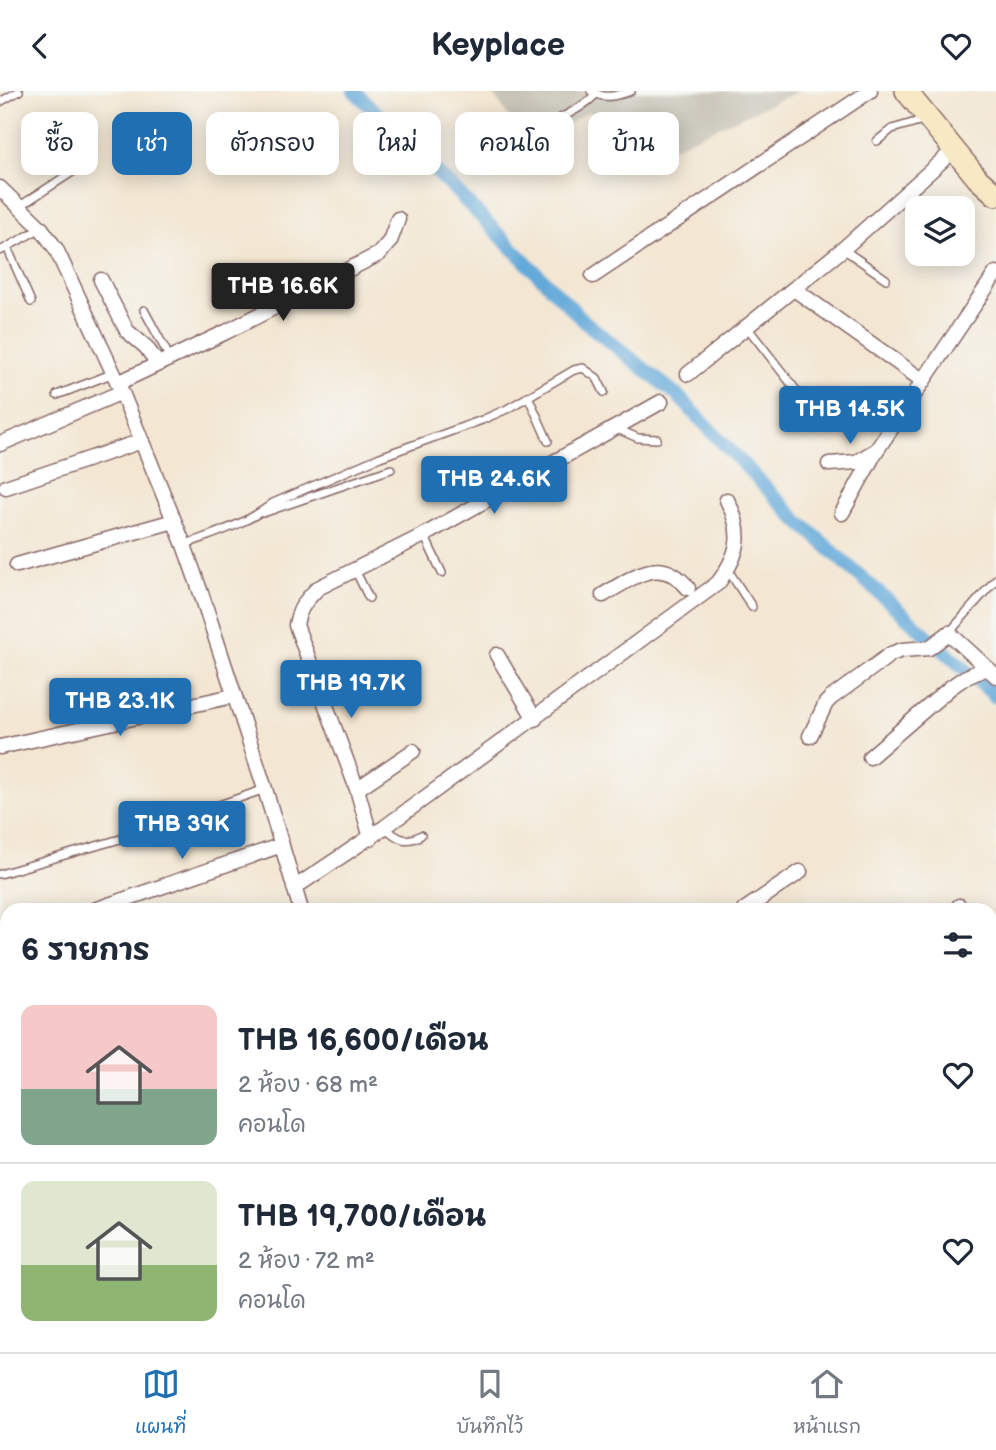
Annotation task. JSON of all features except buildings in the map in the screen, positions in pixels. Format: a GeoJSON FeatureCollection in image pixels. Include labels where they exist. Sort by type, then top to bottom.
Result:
{"type":"FeatureCollection","features":[{"type":"Feature","properties":{"kind":"street"},"geometry":{"type":"LineString","coordinates":[[593,277],[870,91]]}},
{"type":"Feature","properties":{"kind":"street"},"geometry":{"type":"LineString","coordinates":[[906,91],[978,179],[996,195]]}},
{"type":"Feature","properties":{"kind":"street"},"geometry":{"type":"LineString","coordinates":[[688,374],[843,249],[954,150]]}},
{"type":"Feature","properties":{"kind":"street"},"geometry":{"type":"LineString","coordinates":[[0,188],[41,228],[66,269],[118,383],[184,545],[265,789],[299,903]]}},
{"type":"Feature","properties":{"kind":"street"},"geometry":{"type":"LineString","coordinates":[[0,443],[379,254],[390,241],[398,219]]}},
{"type":"Feature","properties":{"kind":"street"},"geometry":{"type":"LineString","coordinates":[[842,513],[876,451],[996,273]]}},
{"type":"Feature","properties":{"kind":"street"},"geometry":{"type":"LineString","coordinates":[[101,280],[127,331],[164,361]]}},
{"type":"Feature","properties":{"kind":"street"},"geometry":{"type":"LineString","coordinates":[[794,289],[922,380]]}},
{"type":"Feature","properties":{"kind":"street"},"geometry":{"type":"LineString","coordinates":[[371,838],[358,789],[296,625],[298,611],[318,588],[424,535],[661,402]]}},
{"type":"Feature","properties":{"kind":"street"},"geometry":{"type":"LineString","coordinates":[[6,487],[142,441]]}},
{"type":"Feature","properties":{"kind":"street"},"geometry":{"type":"LineString","coordinates":[[829,464],[856,463],[876,451]]}},
{"type":"Feature","properties":{"kind":"street"},"geometry":{"type":"LineString","coordinates":[[295,888],[371,838],[534,719],[692,594],[718,583],[728,570],[738,540],[737,519],[727,500]]}},
{"type":"Feature","properties":{"kind":"street"},"geometry":{"type":"LineString","coordinates":[[18,565],[174,521]]}},
{"type":"Feature","properties":{"kind":"street"},"geometry":{"type":"LineString","coordinates":[[603,596],[639,575],[656,569],[668,570],[692,594]]}},
{"type":"Feature","properties":{"kind":"street"},"geometry":{"type":"LineString","coordinates":[[810,736],[825,703],[891,654],[902,650],[929,648],[946,636],[988,672]]}},
{"type":"Feature","properties":{"kind":"street"},"geometry":{"type":"LineString","coordinates":[[497,655],[534,719]]}},
{"type":"Feature","properties":{"kind":"street"},"geometry":{"type":"LineString","coordinates":[[870,757],[964,678],[988,672]]}},
{"type":"Feature","properties":{"kind":"street"},"geometry":{"type":"LineString","coordinates":[[0,747],[233,696]]}},
{"type":"Feature","properties":{"kind":"street"},"geometry":{"type":"LineString","coordinates":[[358,789],[413,751]]}},
{"type":"Feature","properties":{"kind":"street"},"geometry":{"type":"LineString","coordinates":[[114,903],[282,845]]}},
{"type":"Feature","properties":{"kind":"street"},"geometry":{"type":"LineString","coordinates":[[755,903],[800,873]]}},
{"type":"Feature","properties":{"kind":"lane"},"geometry":{"type":"LineString","coordinates":[[0,102],[19,91]]}},
{"type":"Feature","properties":{"kind":"lane"},"geometry":{"type":"LineString","coordinates":[[572,112],[586,105],[593,92],[610,97],[631,91]]}},
{"type":"Feature","properties":{"kind":"lane"},"geometry":{"type":"LineString","coordinates":[[877,141],[892,129],[927,119]]}},
{"type":"Feature","properties":{"kind":"lane"},"geometry":{"type":"LineString","coordinates":[[20,206],[68,175]]}},
{"type":"Feature","properties":{"kind":"lane"},"geometry":{"type":"LineString","coordinates":[[31,302],[3,249],[41,228]]}},
{"type":"Feature","properties":{"kind":"lane"},"geometry":{"type":"LineString","coordinates":[[843,249],[886,279]]}},
{"type":"Feature","properties":{"kind":"lane"},"geometry":{"type":"LineString","coordinates":[[144,310],[164,361]]}},
{"type":"Feature","properties":{"kind":"lane"},"geometry":{"type":"LineString","coordinates":[[747,327],[796,390]]}},
{"type":"Feature","properties":{"kind":"lane"},"geometry":{"type":"LineString","coordinates":[[259,515],[281,499],[380,457],[482,420],[574,370],[583,368],[597,378],[604,392]]}},
{"type":"Feature","properties":{"kind":"lane"},"geometry":{"type":"LineString","coordinates":[[57,395],[118,383]]}},
{"type":"Feature","properties":{"kind":"lane"},"geometry":{"type":"LineString","coordinates":[[528,396],[548,440]]}},
{"type":"Feature","properties":{"kind":"lane"},"geometry":{"type":"LineString","coordinates":[[615,428],[638,437],[657,439]]}},
{"type":"Feature","properties":{"kind":"lane"},"geometry":{"type":"LineString","coordinates":[[184,545],[259,515],[391,469]]}},
{"type":"Feature","properties":{"kind":"lane"},"geometry":{"type":"LineString","coordinates":[[424,535],[442,573]]}},
{"type":"Feature","properties":{"kind":"lane"},"geometry":{"type":"LineString","coordinates":[[354,570],[369,598]]}},
{"type":"Feature","properties":{"kind":"lane"},"geometry":{"type":"LineString","coordinates":[[728,570],[752,607]]}},
{"type":"Feature","properties":{"kind":"lane"},"geometry":{"type":"LineString","coordinates":[[946,636],[996,579]]}},
{"type":"Feature","properties":{"kind":"lane"},"geometry":{"type":"LineString","coordinates":[[0,874],[127,837],[265,789]]}},
{"type":"Feature","properties":{"kind":"lane"},"geometry":{"type":"LineString","coordinates":[[385,827],[402,840],[412,840],[421,835]]}},
{"type":"Feature","properties":{"kind":"shaded area"},"geometry":{"type":"Polygon","coordinates":[[[491,91],[799,91],[679,145],[679,112],[589,111],[574,120],[574,112],[505,112],[491,91]]]}},
{"type":"Feature","properties":{"kind":"waterway"},"geometry":{"type":"LineString","coordinates":[[354,91],[585,322],[678,396],[796,519],[996,697]]}}]}
